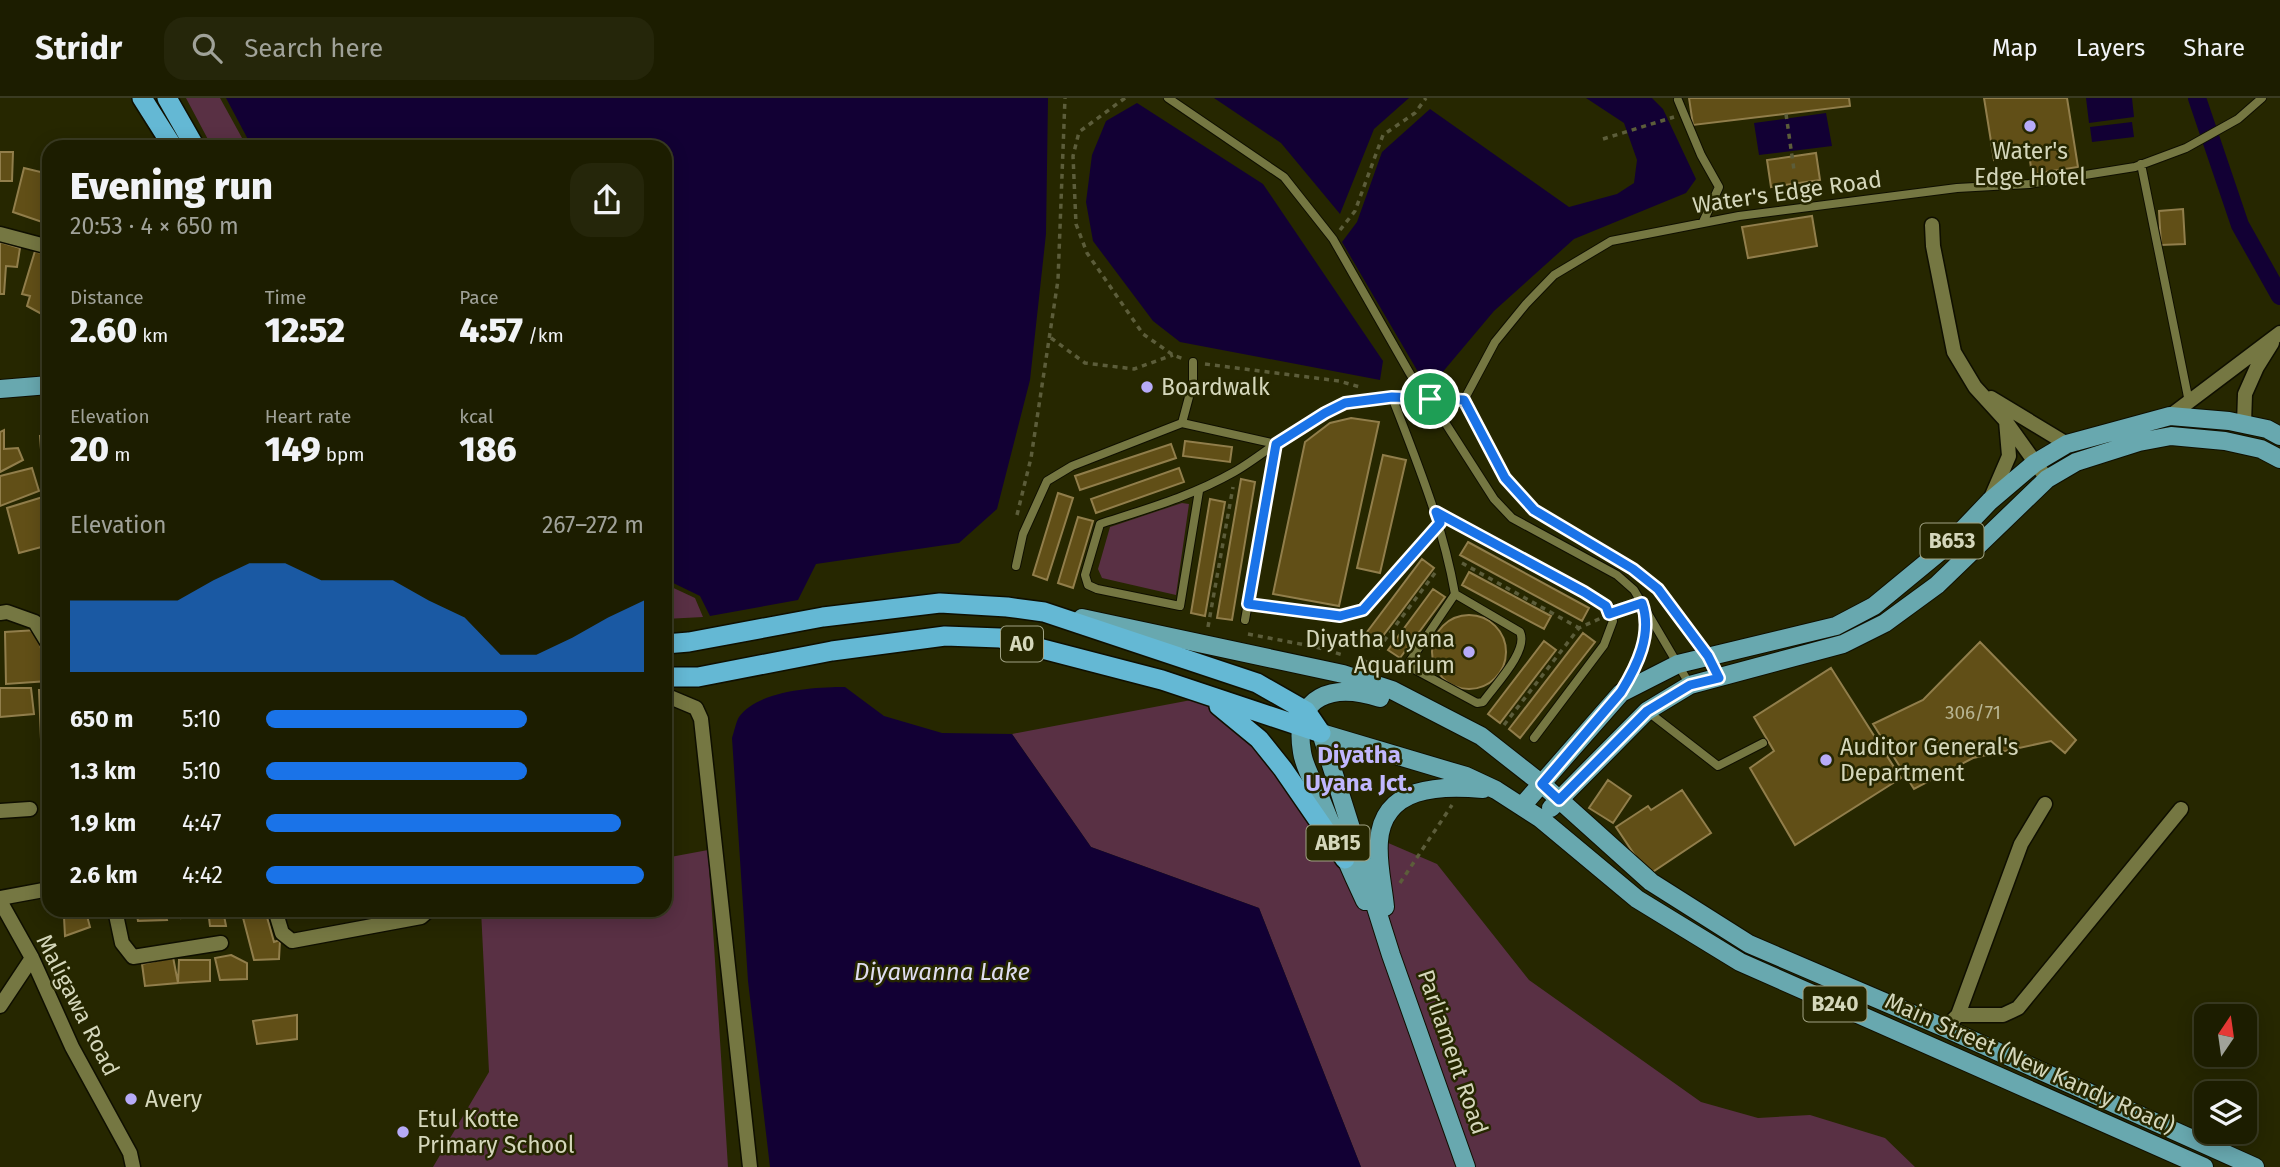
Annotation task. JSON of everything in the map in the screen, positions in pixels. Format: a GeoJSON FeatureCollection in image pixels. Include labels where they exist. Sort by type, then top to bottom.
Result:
{"type":"FeatureCollection","features":[{"type":"Feature","properties":{"kind":"highway"},"geometry":{"type":"LineString","coordinates":[[142,98],[169,140]]}},
{"type":"Feature","properties":{"kind":"highway"},"geometry":{"type":"LineString","coordinates":[[167,98],[191,140]]}},
{"type":"Feature","properties":{"kind":"highway","name":"A0"},"geometry":{"type":"LineString","coordinates":[[672,643],[823,617],[940,603],[1044,612],[1257,683],[1321,733]]}},
{"type":"Feature","properties":{"kind":"highway","name":"A0"},"geometry":{"type":"LineString","coordinates":[[672,677],[698,677],[832,651],[945,636],[1000,638],[1162,680],[1207,696],[1303,718]]}},
{"type":"Feature","properties":{"kind":"highway"},"geometry":{"type":"LineString","coordinates":[[1207,696],[1259,739],[1345,859]]}},
{"type":"Feature","properties":{"kind":"main road"},"geometry":{"type":"LineString","coordinates":[[0,389],[42,386]]}},
{"type":"Feature","properties":{"kind":"main road","name":"B653"},"geometry":{"type":"LineString","coordinates":[[1542,784],[1621,692],[1678,664],[1836,625],[1874,606],[1948,545],[1990,501],[2035,463],[2067,444],[2170,416],[2236,422],[2267,429],[2280,436]]}},
{"type":"Feature","properties":{"kind":"main road","name":"B653"},"geometry":{"type":"LineString","coordinates":[[1559,800],[1647,711],[1690,685],[1843,644],[1885,623],[1937,585],[2047,479],[2076,462],[2139,442],[2171,436],[2225,441],[2261,449],[2280,459]]}},
{"type":"Feature","properties":{"kind":"main road"},"geometry":{"type":"LineString","coordinates":[[1044,612],[1107,622],[1343,674],[1392,690],[1450,719]]}},
{"type":"Feature","properties":{"kind":"main road"},"geometry":{"type":"LineString","coordinates":[[1303,718],[1314,701],[1334,691],[1359,691],[1450,719]]}},
{"type":"Feature","properties":{"kind":"main road","name":"Parliament Road"},"geometry":{"type":"LineString","coordinates":[[1303,718],[1302,754],[1345,859],[1391,955]]}},
{"type":"Feature","properties":{"kind":"main road","name":"Main Street (New Kandy Road)"},"geometry":{"type":"LineString","coordinates":[[1450,719],[1481,736],[1542,784],[1651,882],[1749,944],[1945,1028],[2255,1167]]}},
{"type":"Feature","properties":{"kind":"main road","name":"Parliament Road"},"geometry":{"type":"LineString","coordinates":[[1321,733],[1391,955],[1466,1167]]}},
{"type":"Feature","properties":{"kind":"main road","name":"Main Street (New Kandy Road)"},"geometry":{"type":"LineString","coordinates":[[1321,733],[1466,776],[1496,790],[1541,819],[1637,899],[1740,962],[2204,1167]]}},
{"type":"Feature","properties":{"kind":"main road"},"geometry":{"type":"LineString","coordinates":[[1522,806],[1542,784]]}},
{"type":"Feature","properties":{"kind":"main road"},"geometry":{"type":"LineString","coordinates":[[1391,955],[1379,856],[1379,839],[1384,817],[1399,800],[1426,789],[1463,787],[1496,790]]}},
{"type":"Feature","properties":{"kind":"main road"},"geometry":{"type":"LineString","coordinates":[[1541,819],[1559,800]]}},
{"type":"Feature","properties":{"kind":"street"},"geometry":{"type":"LineString","coordinates":[[1932,225],[1933,246],[1954,352],[1975,387],[2006,421],[2047,479]]}},
{"type":"Feature","properties":{"kind":"street"},"geometry":{"type":"LineString","coordinates":[[0,234],[42,245]]}},
{"type":"Feature","properties":{"kind":"street"},"geometry":{"type":"LineString","coordinates":[[2170,416],[2278,335]]}},
{"type":"Feature","properties":{"kind":"street"},"geometry":{"type":"LineString","coordinates":[[2225,441],[2236,422],[2257,368],[2278,335]]}},
{"type":"Feature","properties":{"kind":"street"},"geometry":{"type":"LineString","coordinates":[[1975,387],[2067,444]]}},
{"type":"Feature","properties":{"kind":"street"},"geometry":{"type":"LineString","coordinates":[[1990,501],[2009,456],[2006,421]]}},
{"type":"Feature","properties":{"kind":"street"},"geometry":{"type":"LineString","coordinates":[[1948,545],[1963,559]]}},
{"type":"Feature","properties":{"kind":"street"},"geometry":{"type":"LineString","coordinates":[[0,613],[7,612],[35,622],[42,634]]}},
{"type":"Feature","properties":{"kind":"street"},"geometry":{"type":"LineString","coordinates":[[672,698],[696,708],[701,719],[750,1167]]}},
{"type":"Feature","properties":{"kind":"street"},"geometry":{"type":"LineString","coordinates":[[1945,1028],[1958,1015],[2021,844],[2045,804]]}},
{"type":"Feature","properties":{"kind":"street"},"geometry":{"type":"LineString","coordinates":[[0,811],[30,809]]}},
{"type":"Feature","properties":{"kind":"street"},"geometry":{"type":"LineString","coordinates":[[1958,1015],[2003,1015],[2018,1008],[2181,809]]}},
{"type":"Feature","properties":{"kind":"street"},"geometry":{"type":"LineString","coordinates":[[0,900],[42,891]]}},
{"type":"Feature","properties":{"kind":"street","name":"Maligawa Road"},"geometry":{"type":"LineString","coordinates":[[0,900],[32,958],[72,1047],[130,1153],[132,1167]]}},
{"type":"Feature","properties":{"kind":"street"},"geometry":{"type":"LineString","coordinates":[[116,917],[122,943],[132,957],[221,943]]}},
{"type":"Feature","properties":{"kind":"street"},"geometry":{"type":"LineString","coordinates":[[277,917],[282,933],[292,941],[410,917]]}},
{"type":"Feature","properties":{"kind":"street"},"geometry":{"type":"LineString","coordinates":[[0,1006],[32,958]]}},
{"type":"Feature","properties":{"kind":"lane"},"geometry":{"type":"LineString","coordinates":[[1168,98],[1284,177],[1332,239],[1413,379],[1430,399],[1493,499],[1512,518],[1617,575],[1634,590],[1690,685]]}},
{"type":"Feature","properties":{"kind":"lane","name":"Water's Edge Road"},"geometry":{"type":"LineString","coordinates":[[1464,400],[1495,342],[1526,304],[1554,275],[1611,241],[1703,222],[1957,188],[2029,184],[2141,164],[2186,148],[2238,118],[2262,98]]}},
{"type":"Feature","properties":{"kind":"lane"},"geometry":{"type":"LineString","coordinates":[[1678,100],[1719,187],[1703,222]]}},
{"type":"Feature","properties":{"kind":"lane"},"geometry":{"type":"LineString","coordinates":[[2141,164],[2189,402]]}},
{"type":"Feature","properties":{"kind":"lane"},"geometry":{"type":"LineString","coordinates":[[1182,423],[1193,382],[1193,362]]}},
{"type":"Feature","properties":{"kind":"lane"},"geometry":{"type":"LineString","coordinates":[[1392,397],[1440,523],[1455,594],[1410,661],[1414,669],[1477,703],[1482,702],[1521,650],[1524,639],[1520,632],[1455,594]]}},
{"type":"Feature","properties":{"kind":"lane"},"geometry":{"type":"LineString","coordinates":[[1199,491],[1181,606],[1088,585],[1085,575],[1100,524],[1199,491],[1345,403],[1392,397],[1464,400],[1505,478],[1534,510],[1633,569],[1658,589],[1708,656],[1719,678]]}},
{"type":"Feature","properties":{"kind":"lane"},"geometry":{"type":"LineString","coordinates":[[1016,566],[1023,534],[1047,481],[1072,466],[1182,423],[1276,444]]}},
{"type":"Feature","properties":{"kind":"lane"},"geometry":{"type":"LineString","coordinates":[[1245,620],[1276,444]]}},
{"type":"Feature","properties":{"kind":"lane"},"geometry":{"type":"LineString","coordinates":[[1436,512],[1584,592],[1606,606],[1613,621],[1604,645],[1534,738]]}},
{"type":"Feature","properties":{"kind":"lane"},"geometry":{"type":"LineString","coordinates":[[1248,604],[1340,616],[1363,610],[1440,523]]}},
{"type":"Feature","properties":{"kind":"lane"},"geometry":{"type":"LineString","coordinates":[[1621,692],[1644,645],[1645,611]]}},
{"type":"Feature","properties":{"kind":"lane"},"geometry":{"type":"LineString","coordinates":[[1647,711],[1717,766],[1763,743]]}},
{"type":"Feature","properties":{"kind":"path"},"geometry":{"type":"LineString","coordinates":[[1015,522],[1031,458],[1058,280],[1065,98]]}},
{"type":"Feature","properties":{"kind":"path"},"geometry":{"type":"LineString","coordinates":[[1125,98],[1079,132],[1073,156],[1076,224],[1087,253],[1143,334],[1173,355],[1193,362],[1339,381],[1392,397]]}},
{"type":"Feature","properties":{"kind":"path"},"geometry":{"type":"LineString","coordinates":[[1337,235],[1354,211],[1383,135],[1415,113],[1426,98]]}},
{"type":"Feature","properties":{"kind":"path"},"geometry":{"type":"LineString","coordinates":[[1786,114],[1794,170]]}},
{"type":"Feature","properties":{"kind":"path"},"geometry":{"type":"LineString","coordinates":[[1602,139],[1672,117]]}},
{"type":"Feature","properties":{"kind":"path"},"geometry":{"type":"LineString","coordinates":[[1051,338],[1085,363],[1134,369],[1173,355]]}},
{"type":"Feature","properties":{"kind":"path"},"geometry":{"type":"LineString","coordinates":[[1208,627],[1236,471]]}},
{"type":"Feature","properties":{"kind":"path"},"geometry":{"type":"LineString","coordinates":[[1504,725],[1579,628],[1609,614]]}},
{"type":"Feature","properties":{"kind":"path"},"geometry":{"type":"LineString","coordinates":[[1385,905],[1463,787]]}},
{"type":"Feature","properties":{"kind":"shaded area"},"geometry":{"type":"Polygon","coordinates":[[[186,98],[220,98],[243,140],[208,140],[186,98]]]}},
{"type":"Feature","properties":{"kind":"shaded area"},"geometry":{"type":"Polygon","coordinates":[[[1182,503],[1189,504],[1176,595],[1102,578],[1098,569],[1110,527],[1182,503]]]}},
{"type":"Feature","properties":{"kind":"shaded area"},"geometry":{"type":"Polygon","coordinates":[[[672,587],[695,598],[703,617],[672,619],[672,587]]]}},
{"type":"Feature","properties":{"kind":"shaded area"},"geometry":{"type":"Polygon","coordinates":[[[1207,697],[1246,727],[1345,859],[1390,952],[1379,839],[1437,864],[1529,980],[1701,1102],[1758,1118],[1810,1115],[1885,1138],[1915,1167],[1361,1167],[1259,908],[1091,847],[1012,734],[1207,697]]]}},
{"type":"Feature","properties":{"kind":"shaded area"},"geometry":{"type":"Polygon","coordinates":[[[708,850],[728,1167],[433,1167],[489,1072],[481,917],[672,917],[672,857],[708,850]]]}},
{"type":"Feature","properties":{"kind":"water"},"geometry":{"type":"Polygon","coordinates":[[[226,98],[1048,98],[1046,234],[1030,380],[997,509],[959,543],[816,564],[798,600],[710,616],[700,596],[672,582],[672,140],[248,140],[226,98]]]}},
{"type":"Feature","properties":{"kind":"water"},"geometry":{"type":"Polygon","coordinates":[[[1214,98],[1409,98],[1374,129],[1340,214],[1281,143],[1214,98]]]}},
{"type":"Feature","properties":{"kind":"water"},"geometry":{"type":"Polygon","coordinates":[[[1586,98],[1652,98],[1663,109],[1696,179],[1686,193],[1574,239],[1494,311],[1441,374],[1428,380],[1421,377],[1342,242],[1357,222],[1382,152],[1430,109],[1569,207],[1617,194],[1634,183],[1637,160],[1624,123],[1586,98]]]}},
{"type":"Feature","properties":{"kind":"water"},"geometry":{"type":"Polygon","coordinates":[[[2086,98],[2132,98],[2134,117],[2089,123],[2086,98]]]}},
{"type":"Feature","properties":{"kind":"water"},"geometry":{"type":"Polygon","coordinates":[[[1137,103],[1263,184],[1383,361],[1380,380],[1180,342],[1153,321],[1093,241],[1086,202],[1092,155],[1106,121],[1137,103]]]}},
{"type":"Feature","properties":{"kind":"water"},"geometry":{"type":"Polygon","coordinates":[[[1826,113],[1832,146],[1759,155],[1754,123],[1826,113]]]}},
{"type":"Feature","properties":{"kind":"water"},"geometry":{"type":"Polygon","coordinates":[[[2132,122],[2134,137],[2092,142],[2090,127],[2132,122]]]}},
{"type":"Feature","properties":{"kind":"water","name":"Diyawanna Lake"},"geometry":{"type":"Polygon","coordinates":[[[845,687],[884,716],[942,733],[1012,734],[1091,847],[1259,908],[1361,1167],[770,1167],[748,981],[732,738],[739,717],[759,701],[788,692],[845,687]]]}},
{"type":"Feature","properties":{"kind":"building"},"geometry":{"type":"Polygon","coordinates":[[[1689,98],[1849,98],[1850,106],[1693,125],[1689,98]]]}},
{"type":"Feature","properties":{"kind":"building","name":"Water's Edge Hotel"},"geometry":{"type":"Polygon","coordinates":[[[1984,98],[2067,98],[2078,167],[2032,174],[2029,154],[1994,160],[1984,98]]]}},
{"type":"Feature","properties":{"kind":"building"},"geometry":{"type":"Polygon","coordinates":[[[0,152],[13,152],[12,181],[0,181],[0,152]]]}},
{"type":"Feature","properties":{"kind":"building"},"geometry":{"type":"Polygon","coordinates":[[[1816,153],[1820,180],[1771,187],[1767,160],[1816,153]]]}},
{"type":"Feature","properties":{"kind":"building"},"geometry":{"type":"Polygon","coordinates":[[[24,168],[42,172],[42,222],[13,212],[24,168]]]}},
{"type":"Feature","properties":{"kind":"building"},"geometry":{"type":"Polygon","coordinates":[[[2183,209],[2185,244],[2161,245],[2159,211],[2183,209]]]}},
{"type":"Feature","properties":{"kind":"building"},"geometry":{"type":"Polygon","coordinates":[[[1812,216],[1817,246],[1748,258],[1742,227],[1812,216]]]}},
{"type":"Feature","properties":{"kind":"building"},"geometry":{"type":"Polygon","coordinates":[[[0,242],[20,248],[17,267],[6,266],[4,294],[0,294],[0,242]]]}},
{"type":"Feature","properties":{"kind":"building"},"geometry":{"type":"Polygon","coordinates":[[[35,251],[42,254],[42,314],[27,306],[30,296],[22,294],[35,251]]]}},
{"type":"Feature","properties":{"kind":"building"},"geometry":{"type":"Polygon","coordinates":[[[1351,418],[1379,422],[1339,606],[1273,594],[1305,442],[1330,423],[1351,418]]]}},
{"type":"Feature","properties":{"kind":"building"},"geometry":{"type":"Polygon","coordinates":[[[4,430],[4,449],[18,448],[23,460],[0,472],[0,432],[4,430]]]}},
{"type":"Feature","properties":{"kind":"building"},"geometry":{"type":"Polygon","coordinates":[[[1185,441],[1232,447],[1230,462],[1183,456],[1185,441]]]}},
{"type":"Feature","properties":{"kind":"building"},"geometry":{"type":"Polygon","coordinates":[[[1171,444],[1176,458],[1080,490],[1075,476],[1171,444]]]}},
{"type":"Feature","properties":{"kind":"building"},"geometry":{"type":"Polygon","coordinates":[[[1383,455],[1406,460],[1380,573],[1357,568],[1383,455]]]}},
{"type":"Feature","properties":{"kind":"building"},"geometry":{"type":"Polygon","coordinates":[[[32,468],[39,491],[0,506],[0,476],[32,468]]]}},
{"type":"Feature","properties":{"kind":"building"},"geometry":{"type":"Polygon","coordinates":[[[1179,468],[1184,482],[1096,513],[1091,499],[1179,468]]]}},
{"type":"Feature","properties":{"kind":"building"},"geometry":{"type":"Polygon","coordinates":[[[1241,479],[1255,482],[1232,620],[1217,618],[1241,479]]]}},
{"type":"Feature","properties":{"kind":"building"},"geometry":{"type":"Polygon","coordinates":[[[1058,493],[1073,498],[1047,580],[1033,575],[1058,493]]]}},
{"type":"Feature","properties":{"kind":"building"},"geometry":{"type":"Polygon","coordinates":[[[42,497],[42,547],[19,553],[7,508],[42,497]]]}},
{"type":"Feature","properties":{"kind":"building"},"geometry":{"type":"Polygon","coordinates":[[[1210,499],[1225,502],[1205,616],[1191,613],[1210,499]]]}},
{"type":"Feature","properties":{"kind":"building"},"geometry":{"type":"Polygon","coordinates":[[[1078,517],[1093,521],[1073,588],[1058,583],[1078,517]]]}},
{"type":"Feature","properties":{"kind":"building"},"geometry":{"type":"Polygon","coordinates":[[[1468,542],[1589,608],[1582,621],[1460,555],[1468,542]]]}},
{"type":"Feature","properties":{"kind":"building"},"geometry":{"type":"Polygon","coordinates":[[[1422,559],[1434,568],[1379,641],[1367,632],[1422,559]]]}},
{"type":"Feature","properties":{"kind":"building"},"geometry":{"type":"Polygon","coordinates":[[[1469,572],[1551,616],[1544,629],[1462,585],[1469,572]]]}},
{"type":"Feature","properties":{"kind":"building"},"geometry":{"type":"Polygon","coordinates":[[[1433,589],[1445,597],[1400,658],[1388,650],[1433,589]]]}},
{"type":"Feature","properties":{"kind":"building","name":"Diyatha Uyana Aquarium"},"geometry":{"type":"Polygon","coordinates":[[[1469,615],[1490,621],[1500,631],[1506,652],[1500,673],[1490,683],[1469,689],[1448,683],[1438,673],[1432,652],[1438,631],[1448,621],[1469,615]]]}},
{"type":"Feature","properties":{"kind":"building"},"geometry":{"type":"Polygon","coordinates":[[[37,630],[42,653],[42,681],[6,684],[5,632],[37,630]]]}},
{"type":"Feature","properties":{"kind":"building"},"geometry":{"type":"Polygon","coordinates":[[[1583,633],[1595,642],[1520,738],[1509,729],[1583,633]]]}},
{"type":"Feature","properties":{"kind":"building"},"geometry":{"type":"Polygon","coordinates":[[[1544,641],[1556,650],[1500,723],[1488,714],[1544,641]]]}},
{"type":"Feature","properties":{"kind":"building"},"geometry":{"type":"Polygon","coordinates":[[[1980,642],[2076,740],[2065,753],[2051,741],[1973,758],[1914,789],[1873,724],[1923,700],[1980,642]]]}},
{"type":"Feature","properties":{"kind":"building","name":"Auditor General's Department"},"geometry":{"type":"Polygon","coordinates":[[[1831,668],[1901,778],[1795,845],[1750,768],[1774,751],[1754,717],[1831,668]]]}},
{"type":"Feature","properties":{"kind":"building"},"geometry":{"type":"Polygon","coordinates":[[[0,688],[31,688],[34,714],[0,717],[0,688]]]}},
{"type":"Feature","properties":{"kind":"building"},"geometry":{"type":"Polygon","coordinates":[[[39,690],[42,690],[42,764],[39,690]]]}},
{"type":"Feature","properties":{"kind":"building"},"geometry":{"type":"Polygon","coordinates":[[[1608,780],[1631,796],[1613,823],[1589,808],[1608,780]]]}},
{"type":"Feature","properties":{"kind":"building"},"geometry":{"type":"Polygon","coordinates":[[[1682,790],[1711,833],[1648,875],[1616,827],[1648,806],[1651,810],[1682,790]]]}},
{"type":"Feature","properties":{"kind":"building"},"geometry":{"type":"Polygon","coordinates":[[[64,917],[87,917],[90,927],[65,936],[64,917]]]}},
{"type":"Feature","properties":{"kind":"building"},"geometry":{"type":"Polygon","coordinates":[[[137,917],[166,917],[167,920],[138,921],[137,917]]]}},
{"type":"Feature","properties":{"kind":"building"},"geometry":{"type":"Polygon","coordinates":[[[209,917],[224,917],[226,926],[210,926],[209,917]]]}},
{"type":"Feature","properties":{"kind":"building"},"geometry":{"type":"Polygon","coordinates":[[[243,917],[267,917],[274,942],[280,940],[279,959],[254,960],[243,917]]]}},
{"type":"Feature","properties":{"kind":"building"},"geometry":{"type":"Polygon","coordinates":[[[231,955],[247,963],[247,979],[220,980],[215,958],[231,955]]]}},
{"type":"Feature","properties":{"kind":"building"},"geometry":{"type":"Polygon","coordinates":[[[173,957],[178,983],[145,986],[142,964],[173,957]]]}},
{"type":"Feature","properties":{"kind":"building"},"geometry":{"type":"Polygon","coordinates":[[[179,960],[210,960],[210,981],[178,983],[179,960]]]}},
{"type":"Feature","properties":{"kind":"building"},"geometry":{"type":"Polygon","coordinates":[[[297,1015],[297,1039],[257,1044],[253,1021],[297,1015]]]}},
{"type":"Feature","properties":{"kind":"waterway"},"geometry":{"type":"LineString","coordinates":[[2197,98],[2240,225],[2280,296]]}},
{"type":"Feature","properties":{"kind":"place","name":"Water's Edge Hotel"},"geometry":{"type":"Point","coordinates":[2030,126]}},
{"type":"Feature","properties":{"kind":"place","name":"Boardwalk"},"geometry":{"type":"Point","coordinates":[1147,387]}},
{"type":"Feature","properties":{"kind":"place","name":"Diyatha Uyana Aquarium"},"geometry":{"type":"Point","coordinates":[1469,652]}},
{"type":"Feature","properties":{"kind":"place","name":"Auditor General's Department"},"geometry":{"type":"Point","coordinates":[1826,760]}},
{"type":"Feature","properties":{"kind":"place","name":"Avery"},"geometry":{"type":"Point","coordinates":[131,1099]}},
{"type":"Feature","properties":{"kind":"place","name":"Etul Kotte Primary School"},"geometry":{"type":"Point","coordinates":[403,1132]}},
{"type":"Feature","properties":{"kind":"district","name":"Diyatha Uyana Jct."},"geometry":{"type":"Point","coordinates":[1359,769]}},
{"type":"Feature","properties":{"kind":"route"},"geometry":{"type":"LineString","coordinates":[[1392,397],[1430,399],[1464,400],[1505,478],[1534,510],[1633,569],[1658,589],[1708,656],[1719,678],[1690,685],[1647,711],[1559,800],[1542,784],[1621,692],[1631,676],[1644,645],[1645,611],[1642,603],[1609,614],[1606,606],[1584,592],[1436,512],[1440,523],[1363,610],[1340,616],[1248,604],[1276,444],[1345,403],[1392,397]]}}]}
